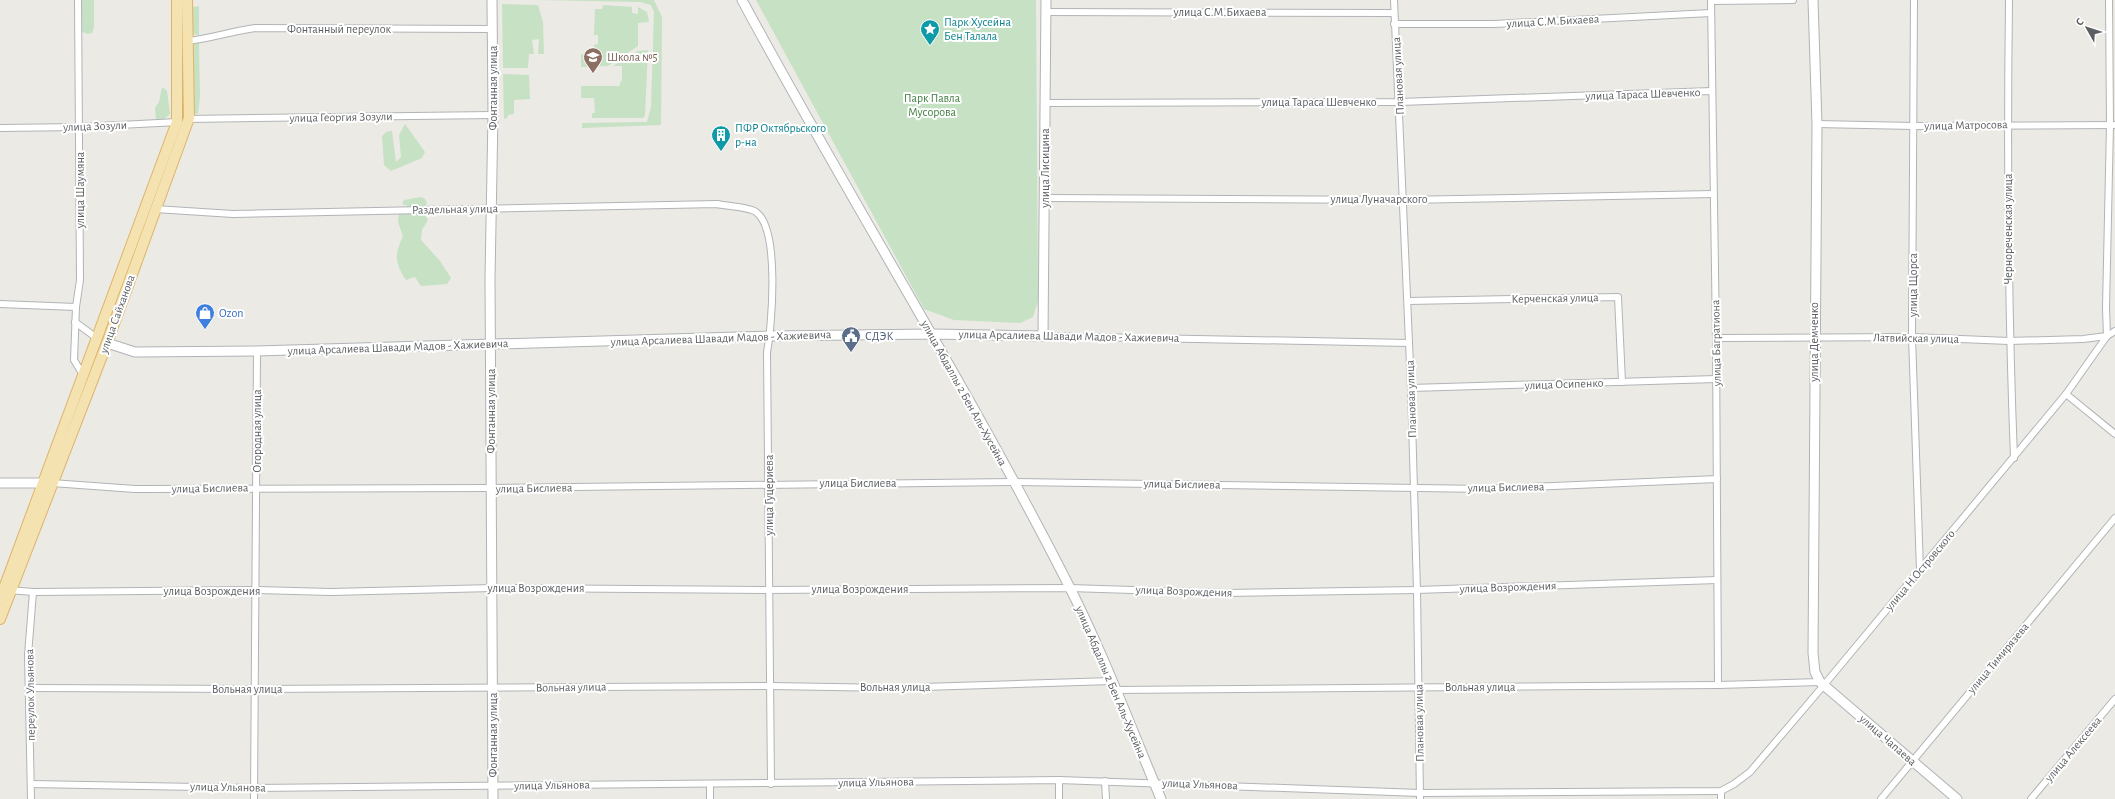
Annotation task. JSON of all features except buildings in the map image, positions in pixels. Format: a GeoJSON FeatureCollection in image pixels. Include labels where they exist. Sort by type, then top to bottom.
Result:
{"type":"FeatureCollection","features":[{"type":"Feature","properties":{"kind":"main road","name":"улица Сайханова"},"geometry":{"type":"LineString","coordinates":[[48,483],[83,376],[178,122],[177,0]]}},
{"type":"Feature","properties":{"kind":"main road","name":"улица Сайханова"},"geometry":{"type":"LineString","coordinates":[[0,619],[5,593],[48,483],[107,343],[189,118],[187,0]]}},
{"type":"Feature","properties":{"kind":"street","name":"улица Шаумяна"},"geometry":{"type":"LineString","coordinates":[[78,0],[80,280],[76,307],[74,360],[83,376]]}},
{"type":"Feature","properties":{"kind":"street","name":"Фонтанная улица"},"geometry":{"type":"LineString","coordinates":[[492,0],[493,115],[491,208],[491,488],[493,588],[493,799]]}},
{"type":"Feature","properties":{"kind":"street","name":"улица Абдаллы 2 Бен Аль-Хусейна"},"geometry":{"type":"LineString","coordinates":[[742,0],[804,114],[931,334],[1070,588],[1114,685],[1161,799]]}},
{"type":"Feature","properties":{"kind":"street","name":"улица Лисицина"},"geometry":{"type":"LineString","coordinates":[[1043,336],[1046,0]]}},
{"type":"Feature","properties":{"kind":"street","name":"Плановая улица"},"geometry":{"type":"LineString","coordinates":[[1394,0],[1394,24],[1400,102],[1411,388],[1417,590],[1420,796]]}},
{"type":"Feature","properties":{"kind":"street"},"geometry":{"type":"LineString","coordinates":[[1711,0],[1793,0]]}},
{"type":"Feature","properties":{"kind":"street","name":"улица Багратиона"},"geometry":{"type":"LineString","coordinates":[[1711,0],[1716,338],[1718,685]]}},
{"type":"Feature","properties":{"kind":"street","name":"улица Демченко"},"geometry":{"type":"LineString","coordinates":[[1813,0],[1816,124],[1813,653],[1815,672],[1822,684]]}},
{"type":"Feature","properties":{"kind":"street","name":"улица Щорса"},"geometry":{"type":"LineString","coordinates":[[1914,0],[1912,337],[1920,570]]}},
{"type":"Feature","properties":{"kind":"street","name":"Чернореченская улица"},"geometry":{"type":"LineString","coordinates":[[2009,0],[2009,341],[2014,458]]}},
{"type":"Feature","properties":{"kind":"street"},"geometry":{"type":"LineString","coordinates":[[2107,336],[2106,308],[2112,125],[2109,0]]}},
{"type":"Feature","properties":{"kind":"street","name":"улица С.М.Бихаева"},"geometry":{"type":"LineString","coordinates":[[1046,12],[1394,13]]}},
{"type":"Feature","properties":{"kind":"street","name":"улица С.М.Бихаева"},"geometry":{"type":"LineString","coordinates":[[1394,24],[1494,24],[1711,13]]}},
{"type":"Feature","properties":{"kind":"street","name":"Фонтанный переулок"},"geometry":{"type":"LineString","coordinates":[[187,40],[202,40],[233,31],[255,28],[493,29]]}},
{"type":"Feature","properties":{"kind":"street","name":"улица Тараса Шевченко"},"geometry":{"type":"LineString","coordinates":[[1046,103],[1400,102],[1712,91]]}},
{"type":"Feature","properties":{"kind":"street","name":"улица Георгия Зозули"},"geometry":{"type":"LineString","coordinates":[[189,118],[493,115]]}},
{"type":"Feature","properties":{"kind":"street","name":"улица Зозули"},"geometry":{"type":"LineString","coordinates":[[0,128],[80,127],[178,122],[189,118]]}},
{"type":"Feature","properties":{"kind":"street","name":"улица Матросова"},"geometry":{"type":"LineString","coordinates":[[1816,124],[1914,126],[2008,124],[2112,125]]}},
{"type":"Feature","properties":{"kind":"street","name":"улица Луначарского"},"geometry":{"type":"LineString","coordinates":[[1045,198],[1404,200],[1713,194]]}},
{"type":"Feature","properties":{"kind":"street","name":"Раздельная улица"},"geometry":{"type":"LineString","coordinates":[[156,209],[233,214],[717,204],[755,211]]}},
{"type":"Feature","properties":{"kind":"street","name":"улица Гуцериева"},"geometry":{"type":"LineString","coordinates":[[755,211],[763,220],[768,231],[771,257],[772,295],[770,336],[767,352],[769,484],[768,590],[771,686],[771,784]]}},
{"type":"Feature","properties":{"kind":"street","name":"Керченская улица"},"geometry":{"type":"LineString","coordinates":[[1408,302],[1618,297],[1622,382]]}},
{"type":"Feature","properties":{"kind":"street"},"geometry":{"type":"LineString","coordinates":[[0,304],[76,307]]}},
{"type":"Feature","properties":{"kind":"street"},"geometry":{"type":"LineString","coordinates":[[75,322],[97,338],[107,343]]}},
{"type":"Feature","properties":{"kind":"street","name":"Латвийская улица"},"geometry":{"type":"LineString","coordinates":[[1716,338],[1912,337],[2009,341],[2107,336],[2115,332]]}},
{"type":"Feature","properties":{"kind":"street","name":"улица Арсалиева Шавади Мадов - Хажиевича"},"geometry":{"type":"LineString","coordinates":[[107,343],[135,352],[257,351],[770,336],[931,334],[1409,342]]}},
{"type":"Feature","properties":{"kind":"street","name":"улица Н.Островского"},"geometry":{"type":"LineString","coordinates":[[1721,791],[1734,784],[1750,772],[1822,684],[2014,458],[2066,394],[2107,336]]}},
{"type":"Feature","properties":{"kind":"street","name":"Огородная улица"},"geometry":{"type":"LineString","coordinates":[[254,799],[257,590],[257,351]]}},
{"type":"Feature","properties":{"kind":"street","name":"улица Осипенко"},"geometry":{"type":"LineString","coordinates":[[1411,388],[1716,379]]}},
{"type":"Feature","properties":{"kind":"street"},"geometry":{"type":"LineString","coordinates":[[2066,394],[2115,434]]}},
{"type":"Feature","properties":{"kind":"street","name":"улица Бислиева"},"geometry":{"type":"LineString","coordinates":[[0,482],[48,483],[136,489],[491,488],[1013,482],[1485,488],[1716,479]]}},
{"type":"Feature","properties":{"kind":"street","name":"улица Тимирязева"},"geometry":{"type":"LineString","coordinates":[[1881,799],[2115,518]]}},
{"type":"Feature","properties":{"kind":"street","name":"улица Возрождения"},"geometry":{"type":"LineString","coordinates":[[5,593],[257,590],[331,592],[493,588],[768,590],[1070,588],[1226,593],[1417,590],[1717,580]]}},
{"type":"Feature","properties":{"kind":"street","name":"переулок Ульянова"},"geometry":{"type":"LineString","coordinates":[[31,799],[30,688],[28,655],[33,592]]}},
{"type":"Feature","properties":{"kind":"street","name":"Вольная улица"},"geometry":{"type":"LineString","coordinates":[[30,688],[256,689],[771,686],[892,688],[1114,685],[1419,687],[1822,684]]}},
{"type":"Feature","properties":{"kind":"street","name":"улица Чапаева"},"geometry":{"type":"LineString","coordinates":[[1822,684],[1957,799]]}},
{"type":"Feature","properties":{"kind":"street","name":"улица Алексеева"},"geometry":{"type":"LineString","coordinates":[[2031,799],[2115,699]]}},
{"type":"Feature","properties":{"kind":"street"},"geometry":{"type":"LineString","coordinates":[[1059,780],[1059,799]]}},
{"type":"Feature","properties":{"kind":"street","name":"улица Ульянова"},"geometry":{"type":"LineString","coordinates":[[31,784],[254,788],[1059,780],[1154,783],[1420,796],[1721,791]]}},
{"type":"Feature","properties":{"kind":"street"},"geometry":{"type":"LineString","coordinates":[[1106,781],[1106,799]]}},
{"type":"Feature","properties":{"kind":"street"},"geometry":{"type":"LineString","coordinates":[[710,784],[710,799]]}},
{"type":"Feature","properties":{"kind":"street"},"geometry":{"type":"LineString","coordinates":[[1721,791],[1721,799]]}},
{"type":"Feature","properties":{"kind":"green space"},"geometry":{"type":"Polygon","coordinates":[[[82,0],[94,0],[94,27],[92,33],[88,34],[82,32],[82,0]]]}},
{"type":"Feature","properties":{"kind":"green space"},"geometry":{"type":"Polygon","coordinates":[[[538,0],[654,0],[662,17],[661,125],[582,128],[582,123],[647,122],[651,107],[654,12],[651,5],[640,2],[538,0]]]}},
{"type":"Feature","properties":{"kind":"green space","name":"Парк Павла Мусорова"},"geometry":{"type":"Polygon","coordinates":[[[756,0],[1036,0],[1038,301],[1033,317],[1020,323],[954,320],[924,309],[756,0]]]}},
{"type":"Feature","properties":{"kind":"green space"},"geometry":{"type":"Polygon","coordinates":[[[502,4],[538,5],[543,22],[544,54],[538,54],[539,39],[532,40],[534,54],[529,54],[528,68],[503,68],[502,4]]]}},
{"type":"Feature","properties":{"kind":"green space"},"geometry":{"type":"Polygon","coordinates":[[[603,5],[632,7],[632,13],[638,14],[638,7],[647,12],[649,22],[638,23],[638,46],[608,66],[581,67],[581,54],[592,54],[592,52],[594,52],[594,45],[598,44],[598,35],[594,35],[595,9],[602,9],[603,5]]]}},
{"type":"Feature","properties":{"kind":"green space"},"geometry":{"type":"Polygon","coordinates":[[[199,6],[199,35],[193,34],[192,30],[193,7],[199,6]]]}},
{"type":"Feature","properties":{"kind":"green space"},"geometry":{"type":"Polygon","coordinates":[[[199,42],[200,96],[198,114],[196,114],[193,111],[193,46],[199,42]]]}},
{"type":"Feature","properties":{"kind":"green space"},"geometry":{"type":"Polygon","coordinates":[[[648,50],[645,115],[643,118],[592,118],[592,113],[595,113],[594,98],[581,98],[581,86],[620,86],[620,82],[622,81],[622,66],[613,66],[638,51],[648,50]]]}},
{"type":"Feature","properties":{"kind":"green space"},"geometry":{"type":"Polygon","coordinates":[[[503,74],[529,75],[530,99],[514,100],[514,114],[508,115],[507,118],[504,119],[503,74]]]}},
{"type":"Feature","properties":{"kind":"green space"},"geometry":{"type":"Polygon","coordinates":[[[162,87],[167,91],[170,114],[162,121],[156,119],[155,108],[159,102],[162,87]]]}},
{"type":"Feature","properties":{"kind":"green space"},"geometry":{"type":"Polygon","coordinates":[[[405,124],[425,152],[422,158],[391,171],[384,165],[382,136],[386,132],[392,131],[396,162],[401,157],[399,135],[405,124]]]}},
{"type":"Feature","properties":{"kind":"green space"},"geometry":{"type":"Polygon","coordinates":[[[421,197],[425,199],[427,203],[425,207],[411,207],[402,204],[404,200],[421,197]]]}},
{"type":"Feature","properties":{"kind":"green space"},"geometry":{"type":"Polygon","coordinates":[[[399,212],[423,212],[428,220],[422,230],[421,240],[440,261],[451,278],[447,284],[421,286],[415,277],[406,280],[397,259],[398,249],[403,236],[398,222],[399,212]]]}},
{"type":"Feature","properties":{"kind":"place","name":"Парк Хусейна Бен Талала"},"geometry":{"type":"Point","coordinates":[930,46]}},
{"type":"Feature","properties":{"kind":"place","name":"Школа №5"},"geometry":{"type":"Point","coordinates":[593,74]}},
{"type":"Feature","properties":{"kind":"place","name":"ПФР Октябрьского р-на"},"geometry":{"type":"Point","coordinates":[721,152]}},
{"type":"Feature","properties":{"kind":"place","name":"Ozon"},"geometry":{"type":"Point","coordinates":[205,330]}},
{"type":"Feature","properties":{"kind":"place","name":"СДЭК"},"geometry":{"type":"Point","coordinates":[851,353]}}]}
